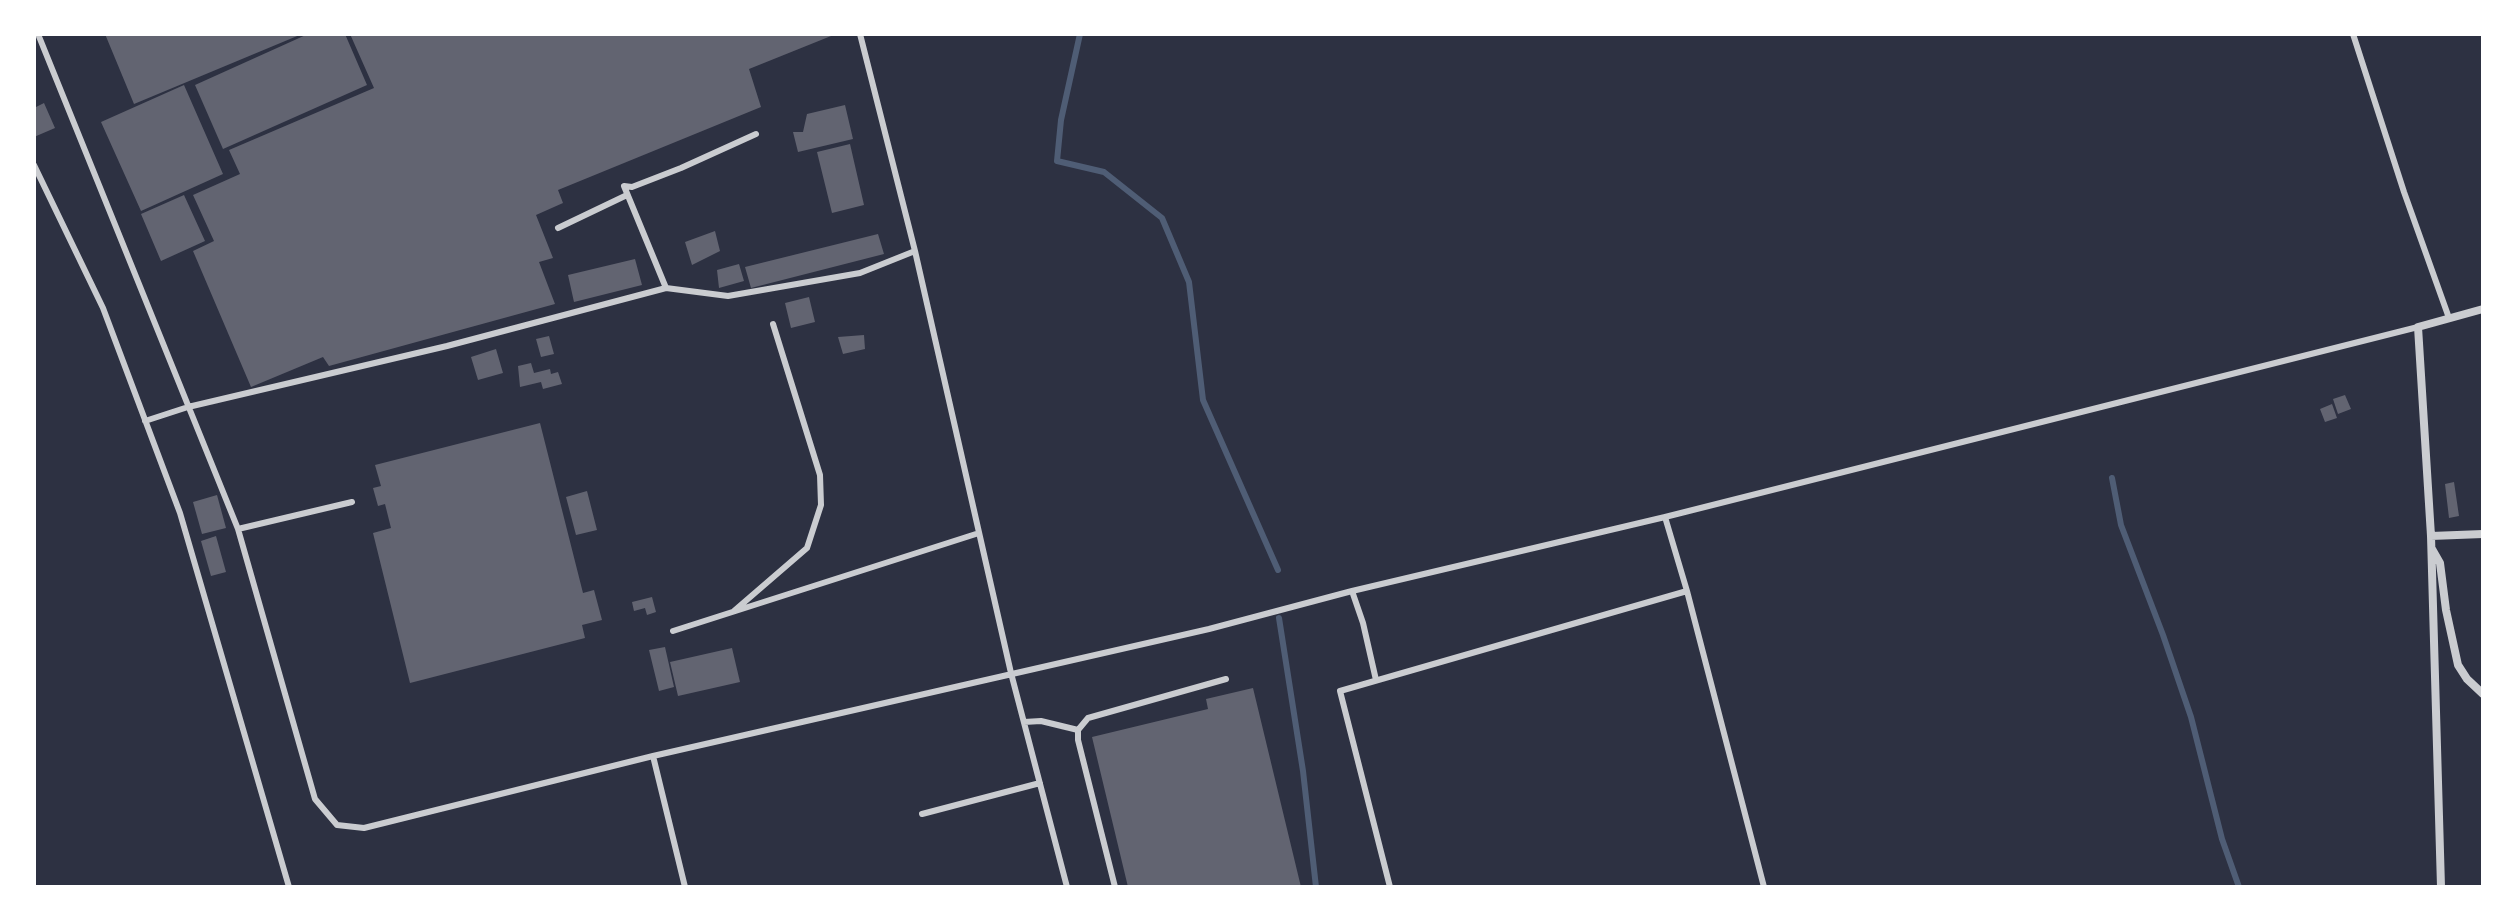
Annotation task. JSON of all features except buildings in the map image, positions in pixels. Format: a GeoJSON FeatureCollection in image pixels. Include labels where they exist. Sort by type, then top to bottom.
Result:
{"type":"FeatureCollection","features":[{"type":"Feature","properties":{"kind":"street"},"geometry":{"type":"LineString","coordinates":[[2441,887],[2431,536],[2418,327],[2483,309]]}},
{"type":"Feature","properties":{"kind":"street"},"geometry":{"type":"LineString","coordinates":[[2431,536],[2483,534]]}},
{"type":"Feature","properties":{"kind":"street"},"geometry":{"type":"LineString","coordinates":[[2431,548],[2440,563],[2458,665],[2483,694]]}},
{"type":"Feature","properties":{"kind":"lane"},"geometry":{"type":"LineString","coordinates":[[38,34],[238,529],[315,799],[337,825],[364,828],[653,756],[1209,629],[2418,327]]}},
{"type":"Feature","properties":{"kind":"lane"},"geometry":{"type":"LineString","coordinates":[[860,34],[915,251],[1011,673],[1067,887]]}},
{"type":"Feature","properties":{"kind":"lane"},"geometry":{"type":"LineString","coordinates":[[2353,34],[2449,318]]}},
{"type":"Feature","properties":{"kind":"lane"},"geometry":{"type":"LineString","coordinates":[[666,288],[624,186],[632,187],[681,168],[756,134]]}},
{"type":"Feature","properties":{"kind":"lane"},"geometry":{"type":"LineString","coordinates":[[34,165],[103,308],[180,513],[289,887]]}},
{"type":"Feature","properties":{"kind":"lane"},"geometry":{"type":"LineString","coordinates":[[558,228],[627,195]]}},
{"type":"Feature","properties":{"kind":"lane"},"geometry":{"type":"LineString","coordinates":[[145,421],[188,407],[447,346],[666,288],[728,296],[860,273],[915,251]]}},
{"type":"Feature","properties":{"kind":"lane"},"geometry":{"type":"LineString","coordinates":[[734,611],[807,548],[821,505],[820,475],[773,324]]}},
{"type":"Feature","properties":{"kind":"lane"},"geometry":{"type":"LineString","coordinates":[[238,529],[352,502]]}},
{"type":"Feature","properties":{"kind":"lane"},"geometry":{"type":"LineString","coordinates":[[1665,517],[1764,887]]}},
{"type":"Feature","properties":{"kind":"lane"},"geometry":{"type":"LineString","coordinates":[[673,631],[979,533]]}},
{"type":"Feature","properties":{"kind":"lane"},"geometry":{"type":"LineString","coordinates":[[1352,591],[1376,680]]}},
{"type":"Feature","properties":{"kind":"lane"},"geometry":{"type":"LineString","coordinates":[[1390,887],[1340,691],[1687,591]]}},
{"type":"Feature","properties":{"kind":"lane"},"geometry":{"type":"LineString","coordinates":[[1115,887],[1078,730],[1088,718],[1226,679]]}},
{"type":"Feature","properties":{"kind":"lane"},"geometry":{"type":"LineString","coordinates":[[1024,722],[1041,721],[1078,730]]}},
{"type":"Feature","properties":{"kind":"lane"},"geometry":{"type":"LineString","coordinates":[[653,756],[685,887]]}},
{"type":"Feature","properties":{"kind":"lane"},"geometry":{"type":"LineString","coordinates":[[922,814],[1040,783]]}},
{"type":"Feature","properties":{"kind":"waterway"},"geometry":{"type":"LineString","coordinates":[[1080,34],[1061,120],[1057,161],[1104,172],[1162,218],[1189,282],[1203,400],[1278,570]]}},
{"type":"Feature","properties":{"kind":"waterway"},"geometry":{"type":"LineString","coordinates":[[2112,478],[2121,525],[2191,717],[2222,839],[2239,887]]}},
{"type":"Feature","properties":{"kind":"waterway"},"geometry":{"type":"LineString","coordinates":[[1279,618],[1303,771],[1316,887]]}}]}
